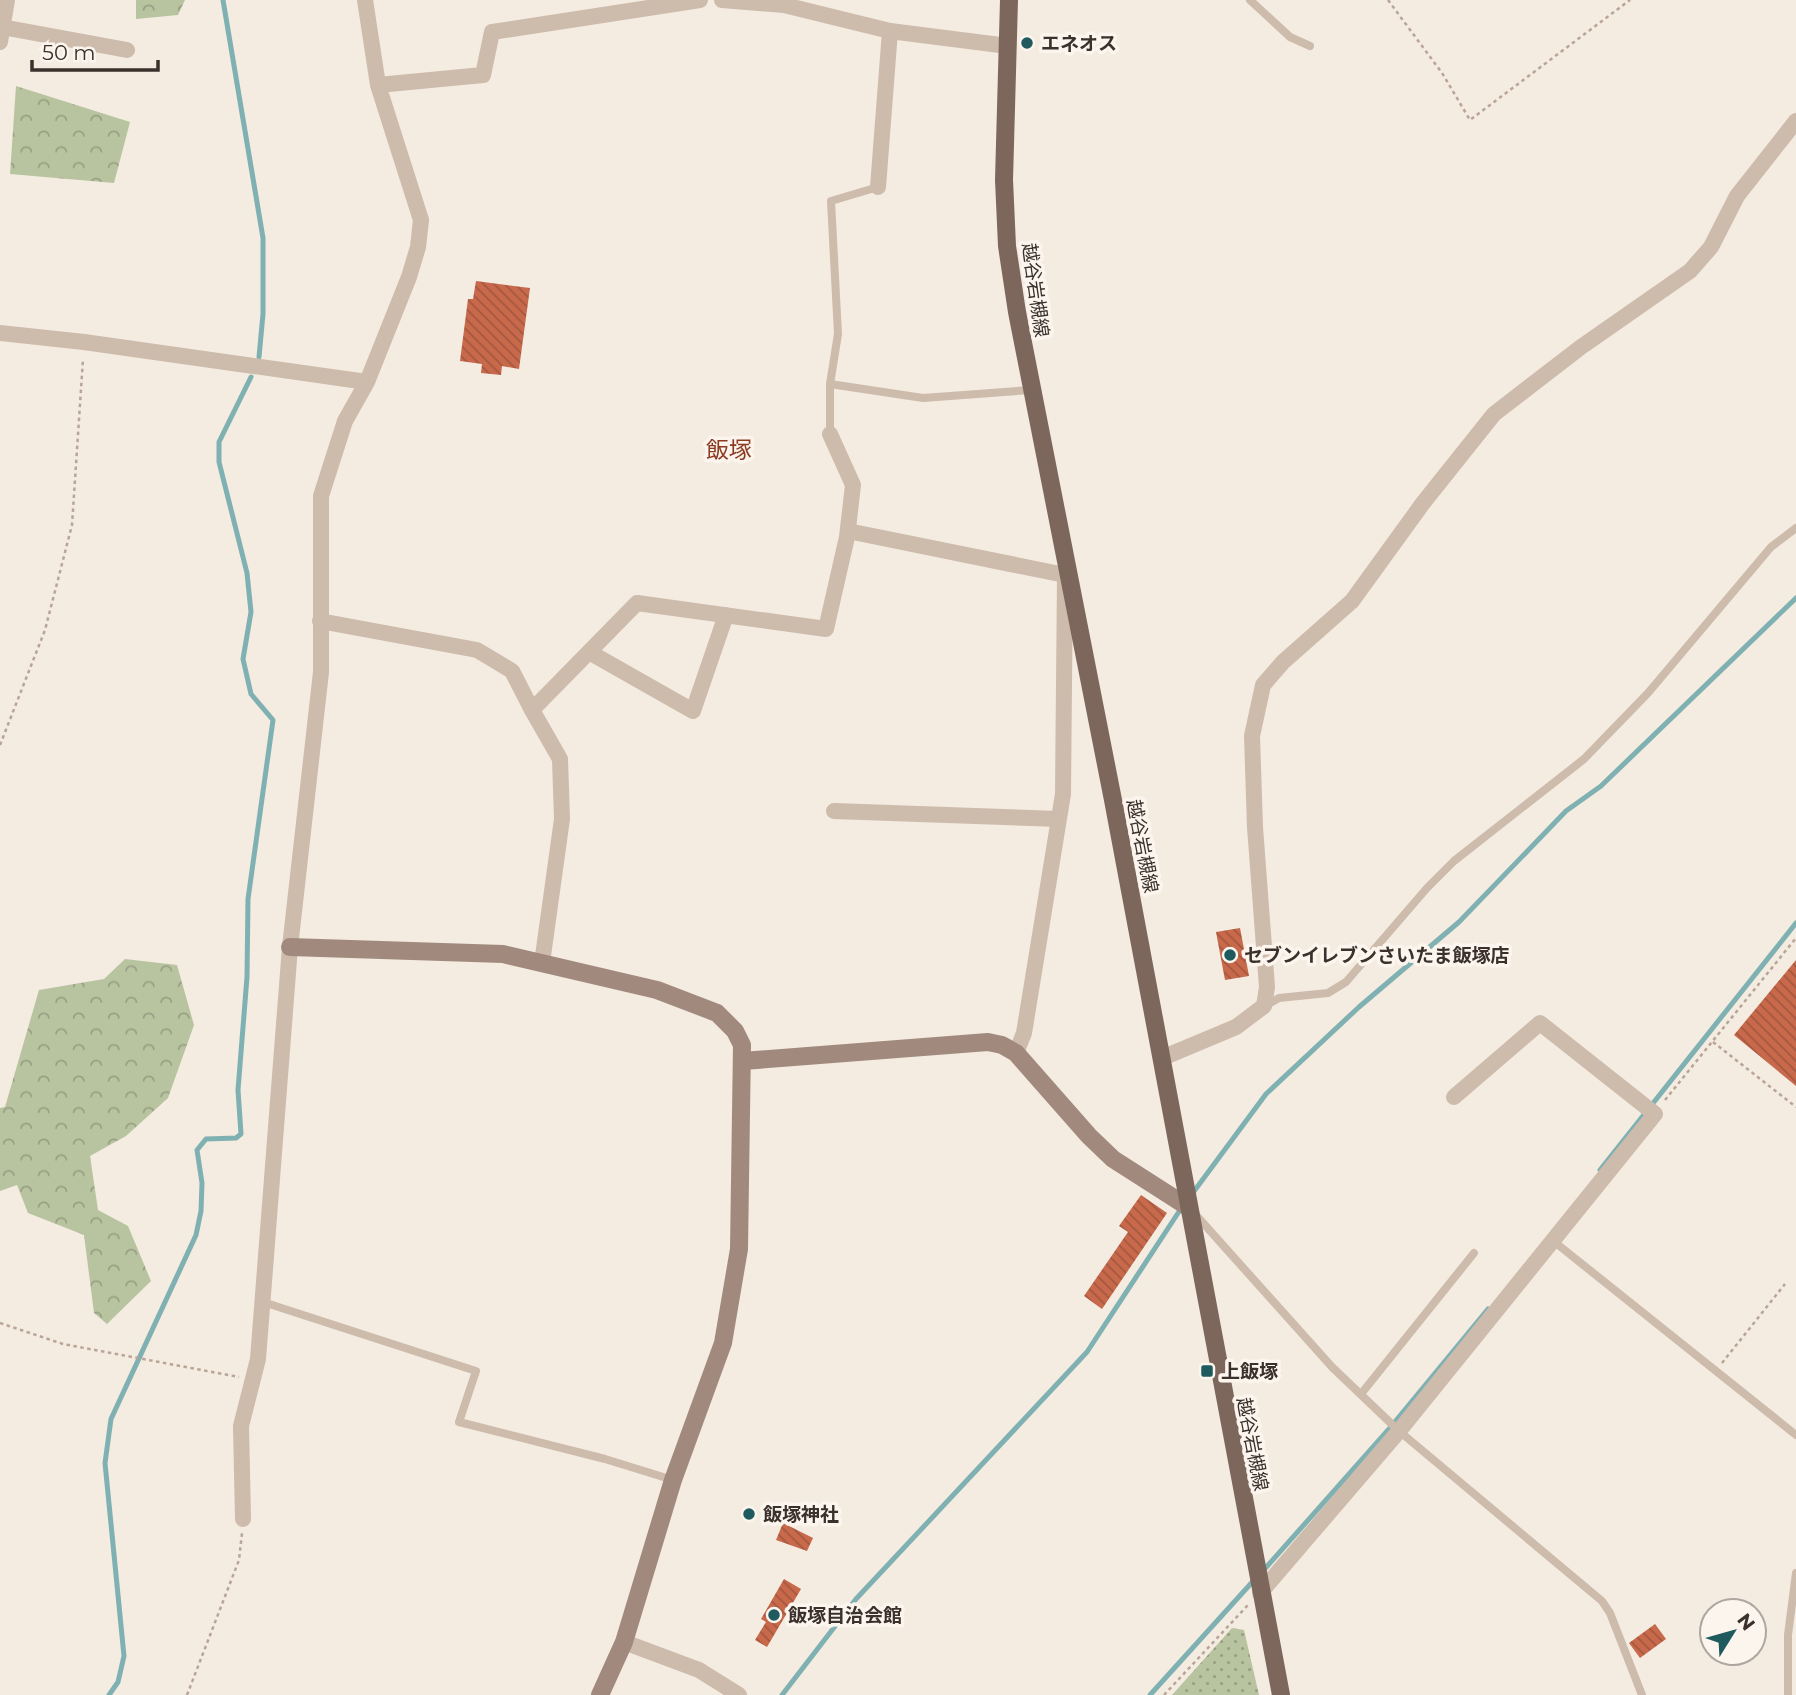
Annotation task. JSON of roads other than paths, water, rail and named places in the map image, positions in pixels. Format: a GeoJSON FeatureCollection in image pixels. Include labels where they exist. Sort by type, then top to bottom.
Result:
{"type":"FeatureCollection","features":[{"type":"Feature","properties":{"kind":"main road","name":"越谷岩槻線"},"geometry":{"type":"LineString","coordinates":[[1009,0],[1004,180],[1007,246],[1031,390],[1162,1058],[1281,1695]]}},
{"type":"Feature","properties":{"kind":"street"},"geometry":{"type":"LineString","coordinates":[[7,0],[1,35],[127,50]]}},
{"type":"Feature","properties":{"kind":"street"},"geometry":{"type":"LineString","coordinates":[[243,1519],[241,1426],[253,1379],[263,1302],[290,947],[321,672],[321,496],[345,421],[367,382],[409,277],[418,247],[421,220],[378,85],[365,0]]}},
{"type":"Feature","properties":{"kind":"street"},"geometry":{"type":"LineString","coordinates":[[378,85],[483,75],[492,32],[700,0]]}},
{"type":"Feature","properties":{"kind":"street"},"geometry":{"type":"LineString","coordinates":[[722,0],[784,3],[890,32],[1009,46]]}},
{"type":"Feature","properties":{"kind":"street"},"geometry":{"type":"LineString","coordinates":[[878,187],[890,32]]}},
{"type":"Feature","properties":{"kind":"street"},"geometry":{"type":"LineString","coordinates":[[1162,1058],[1236,1027],[1264,1006],[1267,986],[1255,827],[1252,736],[1263,685],[1283,662],[1352,601],[1423,503],[1494,414],[1581,346],[1690,271],[1711,247],[1745,185],[1796,121]]}},
{"type":"Feature","properties":{"kind":"street"},"geometry":{"type":"LineString","coordinates":[[0,333],[85,341],[367,382]]}},
{"type":"Feature","properties":{"kind":"street"},"geometry":{"type":"LineString","coordinates":[[532,710],[637,603],[825,629],[848,531],[853,485],[830,434]]}},
{"type":"Feature","properties":{"kind":"street"},"geometry":{"type":"LineString","coordinates":[[848,531],[1065,569],[1063,794],[1024,1033],[1016,1053]]}},
{"type":"Feature","properties":{"kind":"street"},"geometry":{"type":"LineString","coordinates":[[589,652],[694,710],[726,615]]}},
{"type":"Feature","properties":{"kind":"street"},"geometry":{"type":"LineString","coordinates":[[320,621],[477,650],[512,671],[560,759],[562,818],[542,963]]}},
{"type":"Feature","properties":{"kind":"street"},"geometry":{"type":"LineString","coordinates":[[834,811],[1059,820]]}},
{"type":"Feature","properties":{"kind":"street"},"geometry":{"type":"LineString","coordinates":[[290,947],[503,954],[657,990],[717,1013],[735,1031],[742,1045],[739,1249],[723,1343],[673,1480],[624,1642],[600,1695]]}},
{"type":"Feature","properties":{"kind":"street"},"geometry":{"type":"LineString","coordinates":[[1260,1592],[1399,1431],[1655,1114],[1540,1023],[1454,1097]]}},
{"type":"Feature","properties":{"kind":"street"},"geometry":{"type":"LineString","coordinates":[[743,1061],[988,1042],[1002,1045],[1016,1053],[1089,1136],[1113,1159],[1188,1207]]}},
{"type":"Feature","properties":{"kind":"street"},"geometry":{"type":"LineString","coordinates":[[624,1642],[699,1670],[739,1695]]}},
{"type":"Feature","properties":{"kind":"lane"},"geometry":{"type":"LineString","coordinates":[[1250,0],[1290,37],[1310,46]]}},
{"type":"Feature","properties":{"kind":"lane"},"geometry":{"type":"LineString","coordinates":[[830,434],[830,384],[838,334],[831,201],[878,187]]}},
{"type":"Feature","properties":{"kind":"lane"},"geometry":{"type":"LineString","coordinates":[[830,384],[923,398],[1031,390]]}},
{"type":"Feature","properties":{"kind":"lane"},"geometry":{"type":"LineString","coordinates":[[1264,1006],[1279,998],[1328,993],[1346,982],[1454,860],[1584,759],[1648,693],[1771,547],[1796,528]]}},
{"type":"Feature","properties":{"kind":"lane"},"geometry":{"type":"LineString","coordinates":[[1188,1207],[1332,1367],[1399,1431],[1602,1601],[1610,1612],[1642,1695]]}},
{"type":"Feature","properties":{"kind":"lane"},"geometry":{"type":"LineString","coordinates":[[1552,1240],[1796,1435]]}},
{"type":"Feature","properties":{"kind":"lane"},"geometry":{"type":"LineString","coordinates":[[1361,1394],[1474,1253]]}},
{"type":"Feature","properties":{"kind":"lane"},"geometry":{"type":"LineString","coordinates":[[263,1302],[476,1371],[459,1422],[605,1459],[673,1480]]}},
{"type":"Feature","properties":{"kind":"lane"},"geometry":{"type":"LineString","coordinates":[[1788,1695],[1788,1635],[1796,1573]]}},
{"type":"Feature","properties":{"kind":"waterway"},"geometry":{"type":"LineString","coordinates":[[223,0],[263,238],[263,314],[259,357]]}},
{"type":"Feature","properties":{"kind":"waterway"},"geometry":{"type":"LineString","coordinates":[[109,1695],[118,1682],[124,1656],[105,1463],[111,1419],[196,1235],[201,1211],[202,1183],[197,1150],[206,1139],[236,1138],[241,1134],[238,1090],[247,977],[248,899],[273,720],[251,694],[243,659],[251,612],[247,573],[219,462],[219,442],[251,377]]}},
{"type":"Feature","properties":{"kind":"waterway"},"geometry":{"type":"LineString","coordinates":[[1192,1194],[1266,1094],[1359,1007],[1459,922],[1566,811],[1601,786],[1796,598]]}},
{"type":"Feature","properties":{"kind":"waterway"},"geometry":{"type":"LineString","coordinates":[[1600,1170],[1796,923]]}},
{"type":"Feature","properties":{"kind":"waterway"},"geometry":{"type":"LineString","coordinates":[[782,1695],[856,1599],[1087,1352],[1182,1207]]}},
{"type":"Feature","properties":{"kind":"waterway"},"geometry":{"type":"LineString","coordinates":[[1262,1572],[1389,1429],[1488,1309]]}},
{"type":"Feature","properties":{"kind":"waterway"},"geometry":{"type":"LineString","coordinates":[[1150,1695],[1255,1579]]}},
{"type":"Feature","properties":{"kind":"place","name":"エネオス"},"geometry":{"type":"Point","coordinates":[1027,43]}},
{"type":"Feature","properties":{"kind":"place","name":"セブンイレブンさいたま飯塚店"},"geometry":{"type":"Point","coordinates":[1230,955]}},
{"type":"Feature","properties":{"kind":"place","name":"上飯塚"},"geometry":{"type":"Point","coordinates":[1207,1371]}},
{"type":"Feature","properties":{"kind":"place","name":"飯塚神社"},"geometry":{"type":"Point","coordinates":[749,1514]}},
{"type":"Feature","properties":{"kind":"place","name":"飯塚自治会館"},"geometry":{"type":"Point","coordinates":[774,1615]}},
{"type":"Feature","properties":{"kind":"district","name":"飯塚"},"geometry":{"type":"Point","coordinates":[729,450]}}]}
